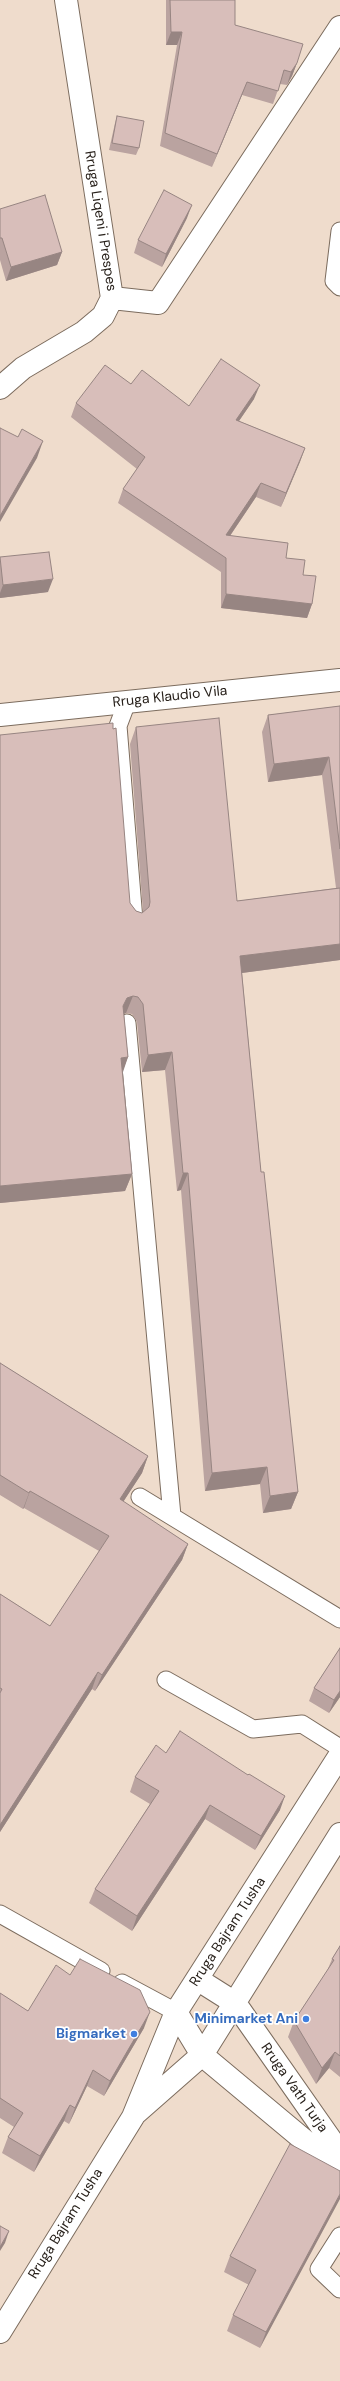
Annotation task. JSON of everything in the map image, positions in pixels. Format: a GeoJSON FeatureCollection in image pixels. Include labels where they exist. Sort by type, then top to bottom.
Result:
{"type":"FeatureCollection","features":[{"type":"Feature","properties":{"kind":"street","name":"Rruga Liqeni i Prespes"},"geometry":{"type":"LineString","coordinates":[[0,388],[23,368],[84,332],[103,316],[112,298],[66,0]]}},
{"type":"Feature","properties":{"kind":"street"},"geometry":{"type":"LineString","coordinates":[[112,298],[158,303],[340,27]]}},
{"type":"Feature","properties":{"kind":"street","name":"Rruga Klaudio Vila"},"geometry":{"type":"LineString","coordinates":[[0,715],[340,680]]}},
{"type":"Feature","properties":{"kind":"street","name":"Rruga Bajram Tusha"},"geometry":{"type":"LineString","coordinates":[[0,2332],[133,2117],[176,2012],[248,1902],[340,1755]]}},
{"type":"Feature","properties":{"kind":"street","name":"Rruga Bajram Tusha"},"geometry":{"type":"LineString","coordinates":[[133,2117],[202,2055],[340,1834]]}},
{"type":"Feature","properties":{"kind":"street"},"geometry":{"type":"LineString","coordinates":[[197,1979],[235,2003]]}},
{"type":"Feature","properties":{"kind":"street","name":"Rruga Vath Turja"},"geometry":{"type":"LineString","coordinates":[[235,2003],[340,2153]]}},
{"type":"Feature","properties":{"kind":"street","name":"Rruga Vath Turja"},"geometry":{"type":"LineString","coordinates":[[176,2012],[202,2055],[340,2170]]}},
{"type":"Feature","properties":{"kind":"lane"},"geometry":{"type":"LineString","coordinates":[[340,231],[334,281],[340,287]]}},
{"type":"Feature","properties":{"kind":"lane"},"geometry":{"type":"LineString","coordinates":[[127,702],[118,726],[134,920]]}},
{"type":"Feature","properties":{"kind":"lane"},"geometry":{"type":"LineString","coordinates":[[127,1023],[172,1516]]}},
{"type":"Feature","properties":{"kind":"lane"},"geometry":{"type":"LineString","coordinates":[[140,1497],[340,1619]]}},
{"type":"Feature","properties":{"kind":"lane"},"geometry":{"type":"LineString","coordinates":[[166,1680],[253,1729],[302,1724],[340,1748]]}},
{"type":"Feature","properties":{"kind":"lane"},"geometry":{"type":"LineString","coordinates":[[0,1914],[176,2012]]}},
{"type":"Feature","properties":{"kind":"lane"},"geometry":{"type":"LineString","coordinates":[[340,2236],[319,2269],[340,2289]]}},
{"type":"Feature","properties":{"kind":"building"},"geometry":{"type":"Polygon","coordinates":[[[170,0],[235,0],[235,25],[303,44],[297,63],[291,72],[284,70],[278,91],[247,82],[217,154],[165,133],[182,32],[171,32],[170,0]]]}},
{"type":"Feature","properties":{"kind":"building"},"geometry":{"type":"Polygon","coordinates":[[[117,116],[144,121],[139,148],[112,143],[117,116]]]}},
{"type":"Feature","properties":{"kind":"building"},"geometry":{"type":"Polygon","coordinates":[[[164,190],[192,205],[166,254],[138,240],[164,190]]]}},
{"type":"Feature","properties":{"kind":"building"},"geometry":{"type":"Polygon","coordinates":[[[45,195],[62,252],[11,267],[2,238],[0,238],[0,209],[45,195]]]}},
{"type":"Feature","properties":{"kind":"building"},"geometry":{"type":"Polygon","coordinates":[[[221,359],[260,385],[236,420],[305,448],[286,493],[261,483],[226,535],[288,543],[286,558],[305,560],[303,575],[316,576],[312,604],[226,594],[226,558],[123,489],[145,457],[76,403],[105,365],[131,384],[142,370],[189,406],[221,359]]]}},
{"type":"Feature","properties":{"kind":"building"},"geometry":{"type":"Polygon","coordinates":[[[0,428],[18,437],[22,429],[43,441],[0,516],[0,428]]]}},
{"type":"Feature","properties":{"kind":"building"},"geometry":{"type":"Polygon","coordinates":[[[49,552],[53,579],[3,585],[0,557],[49,552]]]}},
{"type":"Feature","properties":{"kind":"building"},"geometry":{"type":"Polygon","coordinates":[[[340,706],[340,849],[329,757],[274,764],[268,715],[340,706]]]}},
{"type":"Feature","properties":{"kind":"building"},"geometry":{"type":"Polygon","coordinates":[[[219,718],[237,901],[340,888],[340,944],[240,956],[261,1172],[264,1172],[298,1492],[270,1496],[267,1467],[212,1473],[188,1173],[183,1173],[172,1052],[148,1055],[143,1004],[138,997],[133,996],[127,998],[123,1006],[128,1057],[121,1058],[132,1174],[0,1186],[0,735],[113,723],[113,729],[116,728],[130,903],[136,911],[142,913],[149,907],[150,902],[136,727],[219,718]]]}},
{"type":"Feature","properties":{"kind":"building"},"geometry":{"type":"Polygon","coordinates":[[[0,1363],[148,1456],[120,1499],[188,1544],[102,1675],[98,1672],[0,1825],[0,1693],[2,1689],[0,1688],[0,1594],[50,1626],[109,1536],[30,1491],[29,1493],[0,1475],[0,1363]]]}},
{"type":"Feature","properties":{"kind":"building"},"geometry":{"type":"Polygon","coordinates":[[[340,1648],[340,1691],[334,1700],[314,1688],[340,1648]]]}},
{"type":"Feature","properties":{"kind":"building"},"geometry":{"type":"Polygon","coordinates":[[[180,1731],[248,1775],[249,1774],[285,1796],[261,1836],[210,1805],[137,1916],[95,1889],[159,1791],[135,1777],[156,1745],[166,1753],[180,1731]]]}},
{"type":"Feature","properties":{"kind":"building"},"geometry":{"type":"Polygon","coordinates":[[[340,1946],[340,2056],[335,2052],[322,2068],[294,2021],[334,1960],[332,1959],[340,1946]]]}},
{"type":"Feature","properties":{"kind":"building"},"geometry":{"type":"Polygon","coordinates":[[[80,1959],[140,1990],[150,2012],[110,2081],[93,2070],[75,2108],[70,2105],[40,2156],[8,2137],[23,2113],[0,2098],[0,1993],[28,2011],[56,1965],[70,1975],[80,1959]]]}},
{"type":"Feature","properties":{"kind":"building"},"geometry":{"type":"Polygon","coordinates":[[[290,2144],[340,2171],[340,2194],[266,2332],[233,2315],[256,2270],[230,2256],[290,2144]]]}},
{"type":"Feature","properties":{"kind":"building"},"geometry":{"type":"Polygon","coordinates":[[[0,2226],[9,2231],[0,2247],[0,2226]]]}},
{"type":"Feature","properties":{"kind":"place","name":"Minimarket Ani"},"geometry":{"type":"Point","coordinates":[306,2019]}},
{"type":"Feature","properties":{"kind":"place","name":"Bigmarket"},"geometry":{"type":"Point","coordinates":[134,2034]}}]}
